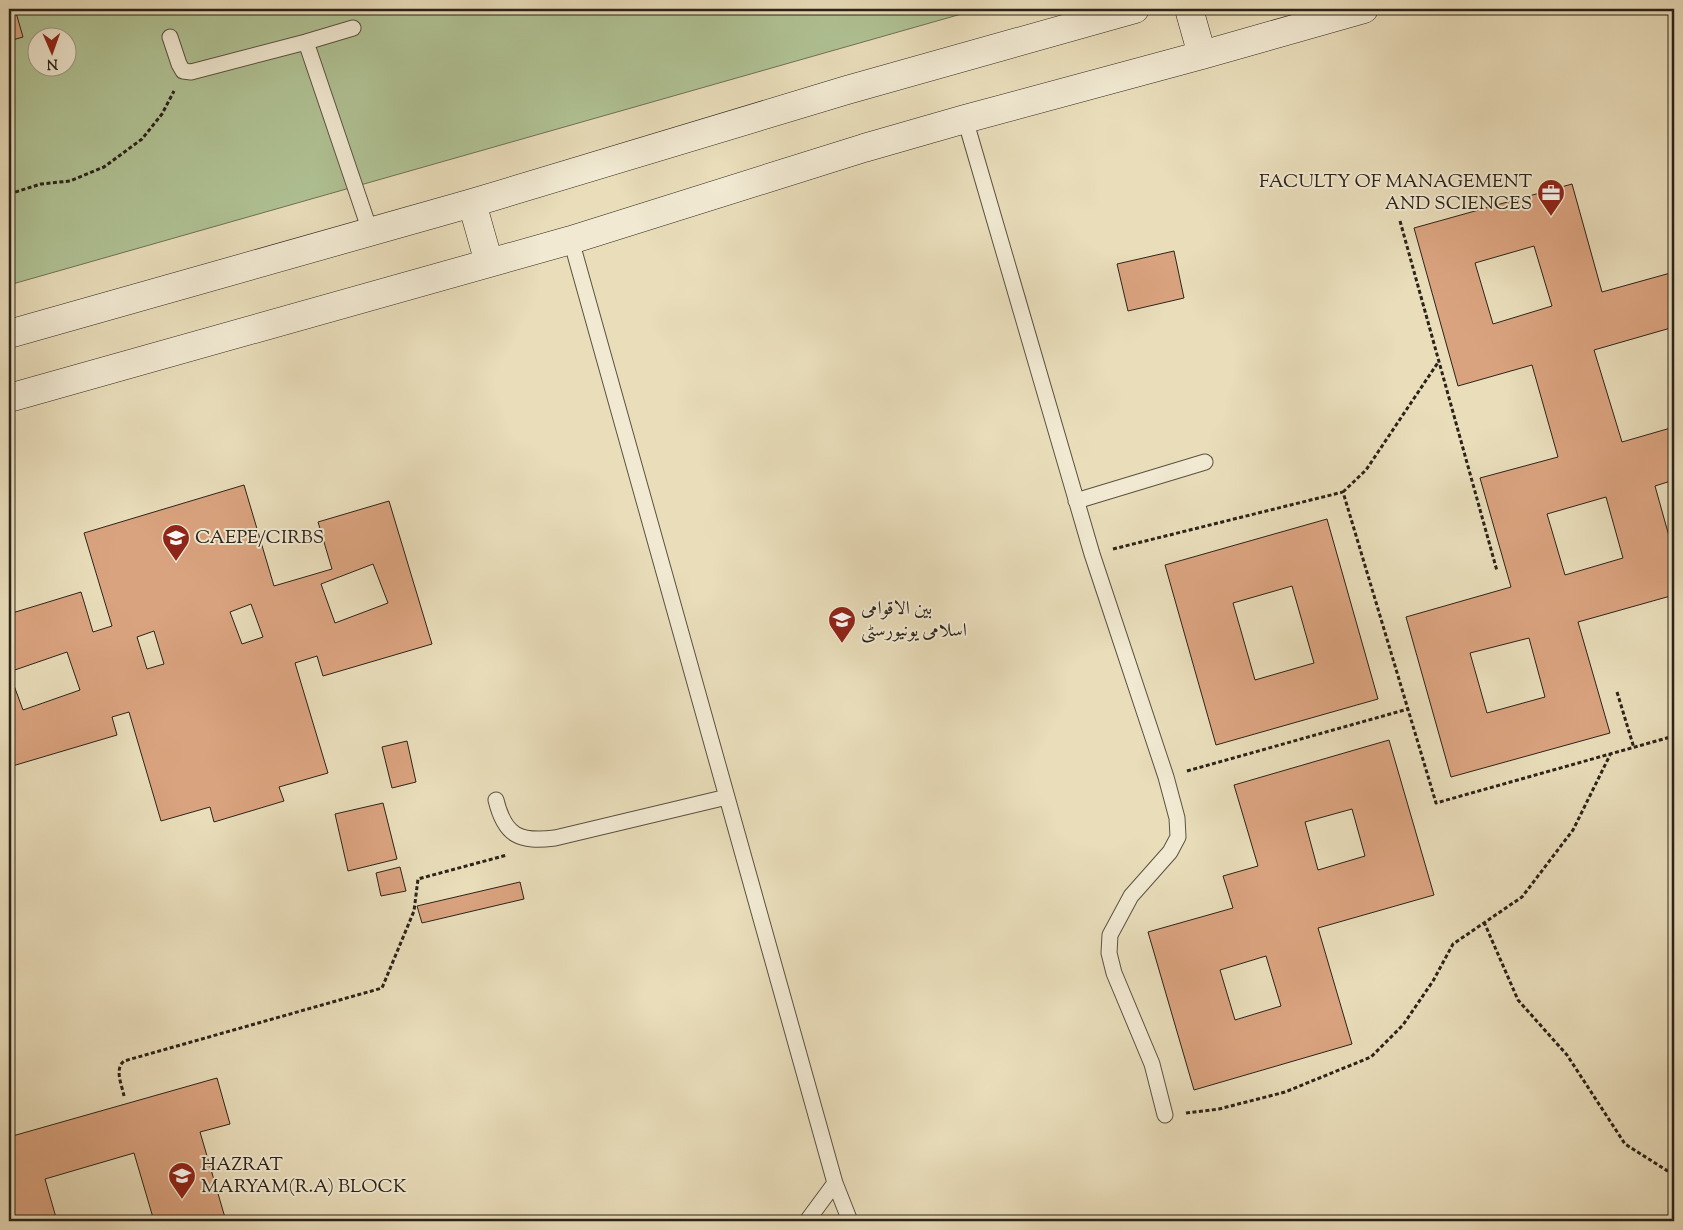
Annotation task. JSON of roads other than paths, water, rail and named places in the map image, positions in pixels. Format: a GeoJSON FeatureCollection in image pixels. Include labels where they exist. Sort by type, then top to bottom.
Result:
{"type":"FeatureCollection","features":[{"type":"Feature","properties":{"kind":"street"},"geometry":{"type":"LineString","coordinates":[[9,334],[472,203],[847,90],[1135,9]]}},
{"type":"Feature","properties":{"kind":"street"},"geometry":{"type":"LineString","coordinates":[[1189,9],[1202,55]]}},
{"type":"Feature","properties":{"kind":"street"},"geometry":{"type":"LineString","coordinates":[[9,398],[571,240],[855,151],[965,119],[1364,9]]}},
{"type":"Feature","properties":{"kind":"street"},"geometry":{"type":"LineString","coordinates":[[472,203],[489,263]]}},
{"type":"Feature","properties":{"kind":"lane"},"geometry":{"type":"LineString","coordinates":[[170,37],[179,64],[184,71],[191,72],[353,28]]}},
{"type":"Feature","properties":{"kind":"lane"},"geometry":{"type":"LineString","coordinates":[[306,42],[370,231]]}},
{"type":"Feature","properties":{"kind":"lane"},"geometry":{"type":"LineString","coordinates":[[965,119],[1092,554],[1166,777],[1177,818],[1178,836],[1170,852],[1131,896],[1110,935],[1108,953],[1114,973],[1152,1064],[1165,1115]]}},
{"type":"Feature","properties":{"kind":"lane"},"geometry":{"type":"LineString","coordinates":[[571,240],[836,1183],[850,1221]]}},
{"type":"Feature","properties":{"kind":"lane"},"geometry":{"type":"LineString","coordinates":[[1076,501],[1206,462]]}},
{"type":"Feature","properties":{"kind":"lane"},"geometry":{"type":"LineString","coordinates":[[496,800],[500,815],[506,826],[520,837],[536,840],[555,838],[727,798]]}},
{"type":"Feature","properties":{"kind":"lane"},"geometry":{"type":"LineString","coordinates":[[807,1221],[836,1183]]}},
{"type":"Feature","properties":{"kind":"place","name":"FACULTY OF MANAGEMENT AND SCIENCES"},"geometry":{"type":"Point","coordinates":[1551,217]}},
{"type":"Feature","properties":{"kind":"place","name":"CAEPE/CIRBS"},"geometry":{"type":"Point","coordinates":[176,562]}},
{"type":"Feature","properties":{"kind":"place","name":"بین الاقوامی اسلامی یونیورسٹی"},"geometry":{"type":"Point","coordinates":[842,644]}},
{"type":"Feature","properties":{"kind":"place","name":"HAZRAT MARYAM(R.A) BLOCK"},"geometry":{"type":"Point","coordinates":[182,1200]}}]}
